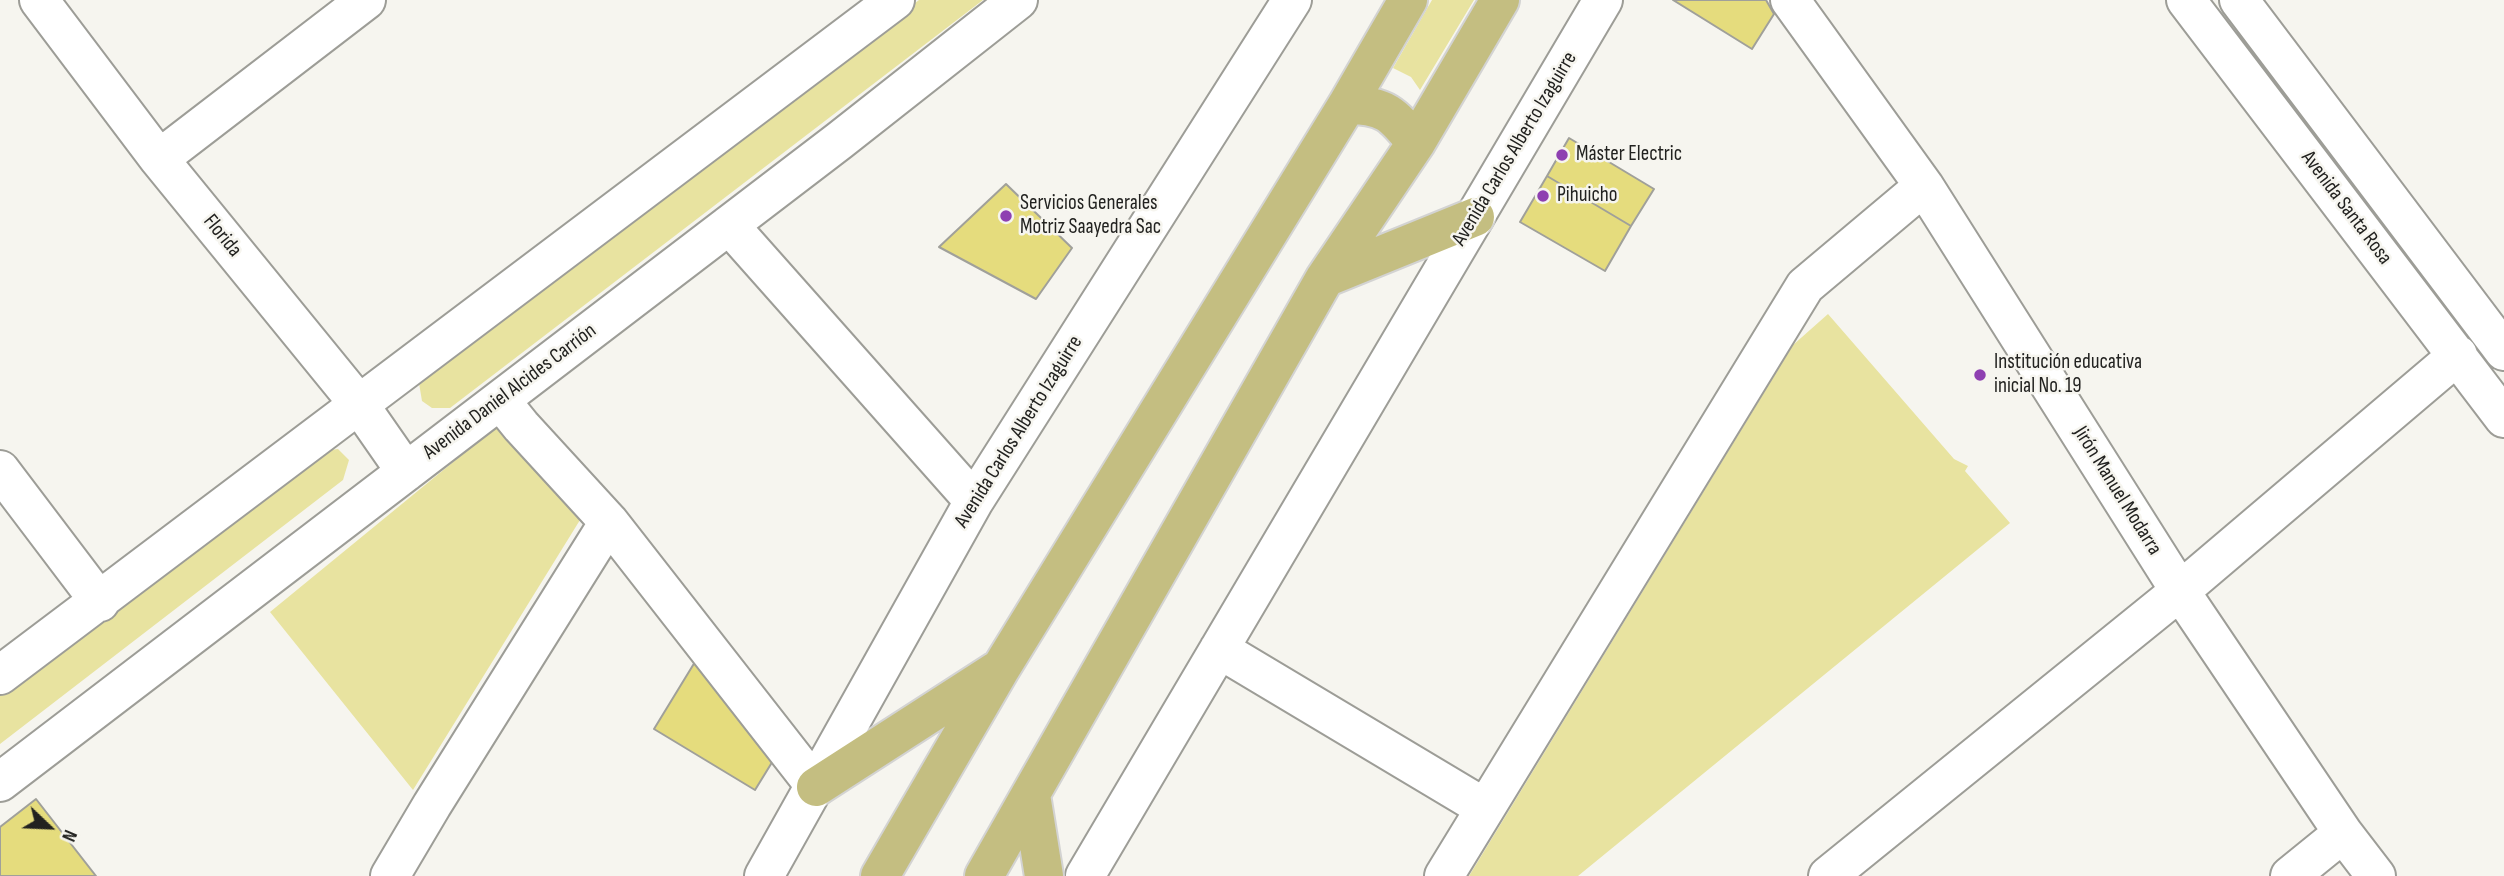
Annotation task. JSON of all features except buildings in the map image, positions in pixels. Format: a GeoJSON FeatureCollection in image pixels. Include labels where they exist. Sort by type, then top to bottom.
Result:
{"type":"FeatureCollection","features":[{"type":"Feature","properties":{"kind":"main road"},"geometry":{"type":"LineString","coordinates":[[880,876],[1001,668],[1347,105],[1408,0]]}},
{"type":"Feature","properties":{"kind":"main road"},"geometry":{"type":"LineString","coordinates":[[984,876],[1325,278],[1416,143],[1500,0]]}},
{"type":"Feature","properties":{"kind":"main road"},"geometry":{"type":"LineString","coordinates":[[1347,105],[1373,105],[1397,119],[1416,143]]}},
{"type":"Feature","properties":{"kind":"main road"},"geometry":{"type":"LineString","coordinates":[[1325,278],[1475,217]]}},
{"type":"Feature","properties":{"kind":"main road"},"geometry":{"type":"LineString","coordinates":[[816,787],[1001,668]]}},
{"type":"Feature","properties":{"kind":"main road"},"geometry":{"type":"LineString","coordinates":[[1031,795],[1044,876]]}},
{"type":"Feature","properties":{"kind":"street","name":"Florida"},"geometry":{"type":"LineString","coordinates":[[38,0],[159,159],[358,403],[406,471]]}},
{"type":"Feature","properties":{"kind":"street"},"geometry":{"type":"LineString","coordinates":[[159,159],[366,0]]}},
{"type":"Feature","properties":{"kind":"street"},"geometry":{"type":"LineString","coordinates":[[0,675],[895,0]]}},
{"type":"Feature","properties":{"kind":"street","name":"Avenida Daniel Alcides Carrión"},"geometry":{"type":"LineString","coordinates":[[0,782],[729,225],[1018,0]]}},
{"type":"Feature","properties":{"kind":"street","name":"Avenida Carlos Alberto Izaguirre"},"geometry":{"type":"LineString","coordinates":[[764,876],[974,500],[1292,0]]}},
{"type":"Feature","properties":{"kind":"street","name":"Avenida Carlos Alberto Izaguirre"},"geometry":{"type":"LineString","coordinates":[[1085,876],[1603,0]]}},
{"type":"Feature","properties":{"kind":"street","name":"Jirón Manuel Modarra"},"geometry":{"type":"LineString","coordinates":[[1790,0],[1924,186],[2180,591],[2343,834],[2375,876]]}},
{"type":"Feature","properties":{"kind":"street","name":"Avenida Santa Rosa"},"geometry":{"type":"LineString","coordinates":[[2186,0],[2504,418]]}},
{"type":"Feature","properties":{"kind":"street","name":"Avenida Santa Rosa"},"geometry":{"type":"LineString","coordinates":[[2239,0],[2504,351]]}},
{"type":"Feature","properties":{"kind":"street"},"geometry":{"type":"LineString","coordinates":[[1444,876],[1805,286],[1924,186]]}},
{"type":"Feature","properties":{"kind":"street"},"geometry":{"type":"LineString","coordinates":[[729,225],[974,500]]}},
{"type":"Feature","properties":{"kind":"street"},"geometry":{"type":"LineString","coordinates":[[1828,876],[2180,591],[2458,355]]}},
{"type":"Feature","properties":{"kind":"street"},"geometry":{"type":"LineString","coordinates":[[500,400],[609,522],[816,787]]}},
{"type":"Feature","properties":{"kind":"street"},"geometry":{"type":"LineString","coordinates":[[0,470],[100,602]]}},
{"type":"Feature","properties":{"kind":"street"},"geometry":{"type":"LineString","coordinates":[[390,876],[609,522]]}},
{"type":"Feature","properties":{"kind":"street"},"geometry":{"type":"LineString","coordinates":[[1219,649],[1485,808]]}},
{"type":"Feature","properties":{"kind":"street"},"geometry":{"type":"LineString","coordinates":[[2290,876],[2343,834]]}},
{"type":"Feature","properties":{"kind":"shaded area"},"geometry":{"type":"Polygon","coordinates":[[[919,0],[983,0],[450,408],[432,408],[422,401],[419,383],[919,0]]]}},
{"type":"Feature","properties":{"kind":"shaded area"},"geometry":{"type":"Polygon","coordinates":[[[1432,0],[1474,0],[1420,90],[1411,77],[1393,68],[1432,0]]]}},
{"type":"Feature","properties":{"kind":"shaded area"},"geometry":{"type":"Polygon","coordinates":[[[1828,314],[1954,459],[1968,466],[1965,471],[2010,523],[1578,876],[1469,876],[1793,345],[1828,314]]]}},
{"type":"Feature","properties":{"kind":"shaded area"},"geometry":{"type":"Polygon","coordinates":[[[502,422],[580,520],[413,790],[270,612],[502,422]]]}},
{"type":"Feature","properties":{"kind":"shaded area"},"geometry":{"type":"Polygon","coordinates":[[[338,449],[349,460],[343,480],[0,744],[0,694],[323,451],[338,449]]]}},
{"type":"Feature","properties":{"kind":"place","name":"Máster Electric"},"geometry":{"type":"Point","coordinates":[1562,155]}},
{"type":"Feature","properties":{"kind":"place","name":"Pihuicho"},"geometry":{"type":"Point","coordinates":[1543,196]}},
{"type":"Feature","properties":{"kind":"place","name":"Servicios Generales Motriz Saayedra Sac"},"geometry":{"type":"Point","coordinates":[1006,216]}},
{"type":"Feature","properties":{"kind":"place","name":"Institución educativa inicial No. 19"},"geometry":{"type":"Point","coordinates":[1980,375]}}]}
